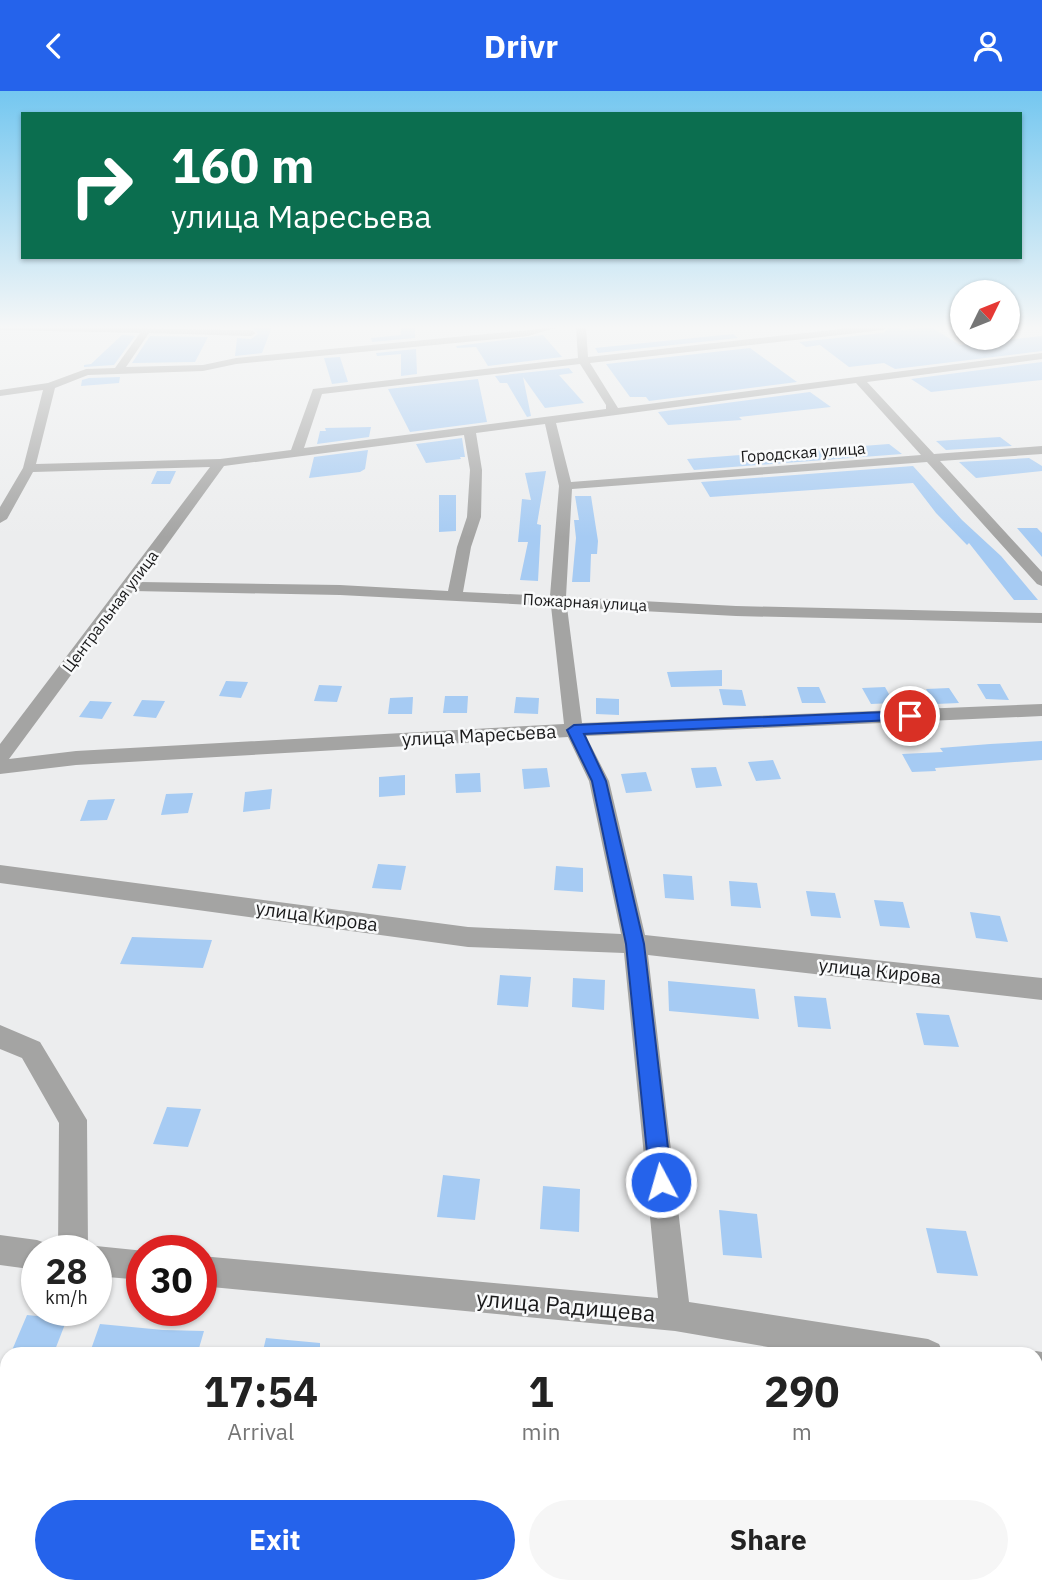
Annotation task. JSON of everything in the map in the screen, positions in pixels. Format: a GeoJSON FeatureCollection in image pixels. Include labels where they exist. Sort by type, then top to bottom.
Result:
{"type":"FeatureCollection","features":[{"type":"Feature","properties":{"kind":"street"},"geometry":{"type":"LineString","coordinates":[[2,512],[29,468],[47,397]]}},
{"type":"Feature","properties":{"kind":"street"},"geometry":{"type":"LineString","coordinates":[[297,452],[315,397]]}},
{"type":"Feature","properties":{"kind":"street"},"geometry":{"type":"LineString","coordinates":[[606,397],[612,405],[612,412]]}},
{"type":"Feature","properties":{"kind":"street"},"geometry":{"type":"LineString","coordinates":[[29,468],[220,463],[727,397]]}},
{"type":"Feature","properties":{"kind":"street"},"geometry":{"type":"LineString","coordinates":[[875,397],[1042,581]]}},
{"type":"Feature","properties":{"kind":"street"},"geometry":{"type":"LineString","coordinates":[[550,421],[566,486],[558,600],[574,730],[599,781],[635,944],[675,1315]]}},
{"type":"Feature","properties":{"kind":"street"},"geometry":{"type":"LineString","coordinates":[[455,596],[464,547],[474,517],[476,470],[470,432]]}},
{"type":"Feature","properties":{"kind":"street","name":"Городская улица"},"geometry":{"type":"LineString","coordinates":[[566,486],[1042,450]]}},
{"type":"Feature","properties":{"kind":"street","name":"Центральная улица"},"geometry":{"type":"LineString","coordinates":[[0,758],[220,463]]}},
{"type":"Feature","properties":{"kind":"street","name":"Пожарная улица"},"geometry":{"type":"LineString","coordinates":[[129,586],[558,600],[736,611],[1042,618]]}},
{"type":"Feature","properties":{"kind":"street","name":"улица Маресьева"},"geometry":{"type":"LineString","coordinates":[[0,767],[76,758],[574,730],[1042,710]]}},
{"type":"Feature","properties":{"kind":"street","name":"улица Кирова"},"geometry":{"type":"LineString","coordinates":[[0,874],[468,937],[635,944],[1042,989]]}},
{"type":"Feature","properties":{"kind":"street"},"geometry":{"type":"LineString","coordinates":[[0,1037],[31,1050],[73,1121],[73,1235]]}},
{"type":"Feature","properties":{"kind":"street"},"geometry":{"type":"LineString","coordinates":[[0,1251],[21,1253]]}},
{"type":"Feature","properties":{"kind":"street","name":"улица Радищева"},"geometry":{"type":"LineString","coordinates":[[217,1272],[675,1315],[867,1347]]}},
{"type":"Feature","properties":{"kind":"building"},"geometry":{"type":"Polygon","coordinates":[[[392,397],[482,397],[487,422],[410,432],[392,397]]]}},
{"type":"Feature","properties":{"kind":"building"},"geometry":{"type":"Polygon","coordinates":[[[515,397],[527,397],[531,416],[527,417],[515,397]]]}},
{"type":"Feature","properties":{"kind":"building"},"geometry":{"type":"Polygon","coordinates":[[[537,397],[579,397],[584,403],[545,408],[537,397]]]}},
{"type":"Feature","properties":{"kind":"building"},"geometry":{"type":"Polygon","coordinates":[[[646,397],[679,397],[649,401],[646,397]]]}},
{"type":"Feature","properties":{"kind":"building"},"geometry":{"type":"Polygon","coordinates":[[[771,397],[817,397],[831,407],[739,417],[742,420],[668,425],[658,412],[771,397]]]}},
{"type":"Feature","properties":{"kind":"building"},"geometry":{"type":"Polygon","coordinates":[[[371,427],[369,437],[317,444],[320,431],[326,431],[325,428],[371,427]]]}},
{"type":"Feature","properties":{"kind":"building"},"geometry":{"type":"Polygon","coordinates":[[[1000,437],[1012,446],[946,450],[936,441],[1000,437]]]}},
{"type":"Feature","properties":{"kind":"building"},"geometry":{"type":"Polygon","coordinates":[[[462,438],[465,457],[460,457],[461,459],[426,463],[416,444],[462,438]]]}},
{"type":"Feature","properties":{"kind":"building"},"geometry":{"type":"Polygon","coordinates":[[[889,444],[902,454],[694,470],[687,459],[889,444]]]}},
{"type":"Feature","properties":{"kind":"building"},"geometry":{"type":"Polygon","coordinates":[[[368,450],[365,469],[360,472],[309,478],[314,457],[368,450]]]}},
{"type":"Feature","properties":{"kind":"building"},"geometry":{"type":"Polygon","coordinates":[[[1029,458],[1042,466],[1042,471],[976,478],[959,462],[1029,458]]]}},
{"type":"Feature","properties":{"kind":"building"},"geometry":{"type":"Polygon","coordinates":[[[913,466],[962,520],[1001,556],[1038,600],[1014,600],[969,543],[967,545],[936,513],[913,483],[710,497],[701,482],[913,466]]]}},
{"type":"Feature","properties":{"kind":"building"},"geometry":{"type":"Polygon","coordinates":[[[157,471],[176,471],[170,484],[151,484],[157,471]]]}},
{"type":"Feature","properties":{"kind":"building"},"geometry":{"type":"Polygon","coordinates":[[[546,471],[537,524],[541,525],[538,581],[520,580],[528,542],[518,542],[522,499],[531,500],[525,473],[546,471]]]}},
{"type":"Feature","properties":{"kind":"building"},"geometry":{"type":"Polygon","coordinates":[[[439,495],[456,495],[456,531],[439,532],[439,495]]]}},
{"type":"Feature","properties":{"kind":"building"},"geometry":{"type":"Polygon","coordinates":[[[575,496],[591,496],[598,541],[597,554],[591,554],[590,582],[572,582],[576,538],[574,520],[579,520],[575,496]]]}},
{"type":"Feature","properties":{"kind":"building"},"geometry":{"type":"Polygon","coordinates":[[[1017,528],[1037,528],[1042,533],[1042,557],[1017,528]]]}},
{"type":"Feature","properties":{"kind":"building"},"geometry":{"type":"Polygon","coordinates":[[[722,670],[722,686],[671,687],[667,672],[722,670]]]}},
{"type":"Feature","properties":{"kind":"building"},"geometry":{"type":"Polygon","coordinates":[[[226,681],[248,682],[241,698],[219,696],[226,681]]]}},
{"type":"Feature","properties":{"kind":"building"},"geometry":{"type":"Polygon","coordinates":[[[977,684],[1000,684],[1009,700],[986,699],[977,684]]]}},
{"type":"Feature","properties":{"kind":"building"},"geometry":{"type":"Polygon","coordinates":[[[319,685],[342,686],[337,702],[314,701],[319,685]]]}},
{"type":"Feature","properties":{"kind":"building"},"geometry":{"type":"Polygon","coordinates":[[[797,687],[819,687],[826,703],[802,703],[797,687]]]}},
{"type":"Feature","properties":{"kind":"building"},"geometry":{"type":"Polygon","coordinates":[[[885,687],[894,703],[871,704],[862,688],[885,687]]]}},
{"type":"Feature","properties":{"kind":"building"},"geometry":{"type":"Polygon","coordinates":[[[949,688],[959,703],[936,704],[926,689],[949,688]]]}},
{"type":"Feature","properties":{"kind":"building"},"geometry":{"type":"Polygon","coordinates":[[[719,689],[742,690],[746,706],[723,705],[719,689]]]}},
{"type":"Feature","properties":{"kind":"building"},"geometry":{"type":"Polygon","coordinates":[[[445,696],[468,696],[467,713],[443,713],[445,696]]]}},
{"type":"Feature","properties":{"kind":"building"},"geometry":{"type":"Polygon","coordinates":[[[413,697],[412,714],[388,714],[390,698],[413,697]]]}},
{"type":"Feature","properties":{"kind":"building"},"geometry":{"type":"Polygon","coordinates":[[[516,697],[539,698],[538,714],[514,713],[516,697]]]}},
{"type":"Feature","properties":{"kind":"building"},"geometry":{"type":"Polygon","coordinates":[[[596,698],[619,699],[619,715],[596,714],[596,698]]]}},
{"type":"Feature","properties":{"kind":"building"},"geometry":{"type":"Polygon","coordinates":[[[142,700],[165,701],[156,718],[133,716],[142,700]]]}},
{"type":"Feature","properties":{"kind":"building"},"geometry":{"type":"Polygon","coordinates":[[[90,701],[112,702],[102,719],[79,717],[90,701]]]}},
{"type":"Feature","properties":{"kind":"building"},"geometry":{"type":"Polygon","coordinates":[[[1042,741],[1042,760],[935,768],[936,771],[912,772],[902,754],[943,752],[940,748],[1042,741]]]}},
{"type":"Feature","properties":{"kind":"building"},"geometry":{"type":"Polygon","coordinates":[[[773,760],[781,779],[756,781],[748,762],[773,760]]]}},
{"type":"Feature","properties":{"kind":"building"},"geometry":{"type":"Polygon","coordinates":[[[716,767],[722,786],[696,788],[691,768],[716,767]]]}},
{"type":"Feature","properties":{"kind":"building"},"geometry":{"type":"Polygon","coordinates":[[[547,768],[550,787],[524,789],[522,769],[547,768]]]}},
{"type":"Feature","properties":{"kind":"building"},"geometry":{"type":"Polygon","coordinates":[[[646,772],[652,791],[626,793],[621,774],[646,772]]]}},
{"type":"Feature","properties":{"kind":"building"},"geometry":{"type":"Polygon","coordinates":[[[480,773],[481,792],[456,793],[455,774],[480,773]]]}},
{"type":"Feature","properties":{"kind":"building"},"geometry":{"type":"Polygon","coordinates":[[[405,775],[405,795],[379,797],[379,777],[405,775]]]}},
{"type":"Feature","properties":{"kind":"building"},"geometry":{"type":"Polygon","coordinates":[[[272,789],[270,809],[243,812],[245,792],[272,789]]]}},
{"type":"Feature","properties":{"kind":"building"},"geometry":{"type":"Polygon","coordinates":[[[193,793],[188,813],[161,815],[166,794],[193,793]]]}},
{"type":"Feature","properties":{"kind":"building"},"geometry":{"type":"Polygon","coordinates":[[[115,799],[107,820],[80,821],[88,800],[115,799]]]}},
{"type":"Feature","properties":{"kind":"building"},"geometry":{"type":"Polygon","coordinates":[[[378,864],[406,866],[401,890],[372,888],[378,864]]]}},
{"type":"Feature","properties":{"kind":"building"},"geometry":{"type":"Polygon","coordinates":[[[556,866],[583,868],[583,892],[554,890],[556,866]]]}},
{"type":"Feature","properties":{"kind":"building"},"geometry":{"type":"Polygon","coordinates":[[[663,874],[692,876],[694,900],[665,898],[663,874]]]}},
{"type":"Feature","properties":{"kind":"building"},"geometry":{"type":"Polygon","coordinates":[[[729,881],[757,883],[761,908],[731,906],[729,881]]]}},
{"type":"Feature","properties":{"kind":"building"},"geometry":{"type":"Polygon","coordinates":[[[806,891],[835,893],[841,918],[811,916],[806,891]]]}},
{"type":"Feature","properties":{"kind":"building"},"geometry":{"type":"Polygon","coordinates":[[[874,900],[903,902],[910,928],[880,926],[874,900]]]}},
{"type":"Feature","properties":{"kind":"building"},"geometry":{"type":"Polygon","coordinates":[[[970,912],[1000,916],[1008,942],[976,938],[970,912]]]}},
{"type":"Feature","properties":{"kind":"building"},"geometry":{"type":"Polygon","coordinates":[[[132,937],[212,940],[203,968],[120,964],[132,937]]]}},
{"type":"Feature","properties":{"kind":"building"},"geometry":{"type":"Polygon","coordinates":[[[500,975],[531,977],[528,1007],[497,1005],[500,975]]]}},
{"type":"Feature","properties":{"kind":"building"},"geometry":{"type":"Polygon","coordinates":[[[573,978],[605,980],[604,1010],[572,1007],[573,978]]]}},
{"type":"Feature","properties":{"kind":"building"},"geometry":{"type":"Polygon","coordinates":[[[668,981],[755,989],[759,1019],[669,1011],[668,981]]]}},
{"type":"Feature","properties":{"kind":"building"},"geometry":{"type":"Polygon","coordinates":[[[794,996],[826,998],[831,1029],[798,1027],[794,996]]]}},
{"type":"Feature","properties":{"kind":"building"},"geometry":{"type":"Polygon","coordinates":[[[916,1013],[949,1015],[959,1047],[924,1045],[916,1013]]]}},
{"type":"Feature","properties":{"kind":"building"},"geometry":{"type":"Polygon","coordinates":[[[167,1107],[201,1109],[188,1147],[153,1144],[167,1107]]]}},
{"type":"Feature","properties":{"kind":"building"},"geometry":{"type":"Polygon","coordinates":[[[443,1175],[480,1179],[475,1220],[437,1217],[443,1175]]]}},
{"type":"Feature","properties":{"kind":"building"},"geometry":{"type":"Polygon","coordinates":[[[543,1186],[580,1189],[579,1232],[540,1229],[543,1186]]]}},
{"type":"Feature","properties":{"kind":"building"},"geometry":{"type":"Polygon","coordinates":[[[719,1210],[757,1214],[762,1258],[723,1255],[719,1210]]]}},
{"type":"Feature","properties":{"kind":"building"},"geometry":{"type":"Polygon","coordinates":[[[926,1228],[966,1231],[978,1276],[937,1273],[926,1228]]]}},
{"type":"Feature","properties":{"kind":"building"},"geometry":{"type":"Polygon","coordinates":[[[112,1325],[204,1331],[199,1347],[92,1347],[99,1326],[112,1325]]]}},
{"type":"Feature","properties":{"kind":"building"},"geometry":{"type":"Polygon","coordinates":[[[22,1326],[64,1326],[56,1347],[13,1347],[22,1326]]]}},
{"type":"Feature","properties":{"kind":"building"},"geometry":{"type":"Polygon","coordinates":[[[266,1338],[320,1343],[320,1347],[264,1347],[266,1338]]]}},
{"type":"Feature","properties":{"kind":"route"},"geometry":{"type":"LineString","coordinates":[[661,1182],[635,944],[599,781],[574,730],[910,716]]}}]}
